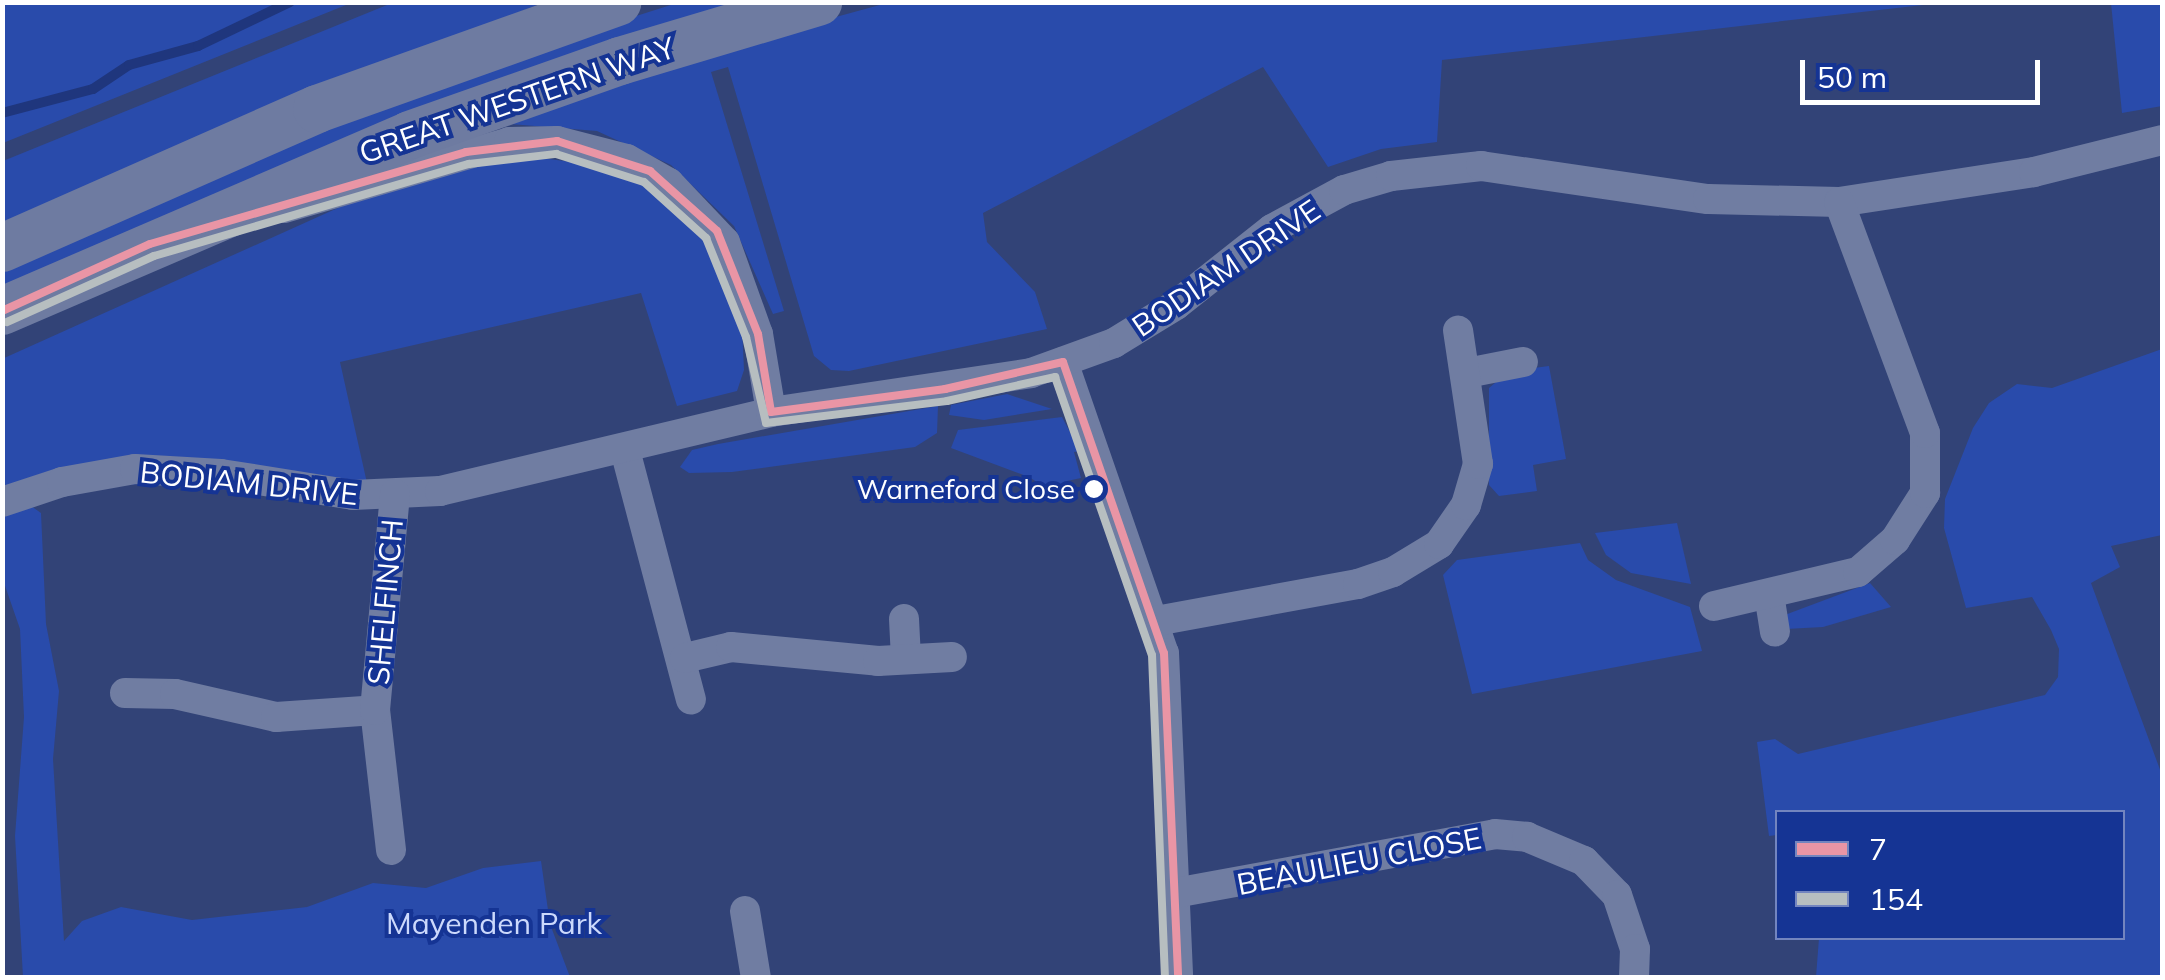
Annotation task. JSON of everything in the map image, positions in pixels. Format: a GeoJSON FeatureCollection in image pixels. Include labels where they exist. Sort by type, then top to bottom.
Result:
{"type":"FeatureCollection","features":[{"type":"Feature","properties":{"kind":"main road","name":"GREAT WESTERN WAY"},"geometry":{"type":"LineString","coordinates":[[2,248],[317,109],[618,2]]}},
{"type":"Feature","properties":{"kind":"main road","name":"GREAT WESTERN WAY"},"geometry":{"type":"LineString","coordinates":[[2,311],[150,244],[509,99],[818,2]]}},
{"type":"Feature","properties":{"kind":"street","name":"BODIAM DRIVE"},"geometry":{"type":"LineString","coordinates":[[2,502],[62,482],[135,469],[222,474],[353,496],[482,485],[771,412],[964,386],[1063,362],[1148,324],[1306,209],[1391,176],[1481,166],[1708,199],[1838,202],[2034,172],[2162,140]]}},
{"type":"Feature","properties":{"kind":"street"},"geometry":{"type":"LineString","coordinates":[[150,244],[492,146],[583,146],[650,170],[717,231],[754,322],[771,412]]}},
{"type":"Feature","properties":{"kind":"street"},"geometry":{"type":"LineString","coordinates":[[1714,606],[1839,580],[1873,561],[1910,522],[1928,476],[1924,433],[1838,202]]}},
{"type":"Feature","properties":{"kind":"street"},"geometry":{"type":"LineString","coordinates":[[1156,621],[1358,584],[1394,572],[1438,544],[1466,505],[1478,464],[1458,330]]}},
{"type":"Feature","properties":{"kind":"street"},"geometry":{"type":"LineString","coordinates":[[1063,362],[1156,621],[1168,688],[1178,978]]}},
{"type":"Feature","properties":{"kind":"street"},"geometry":{"type":"LineString","coordinates":[[1466,374],[1523,362]]}},
{"type":"Feature","properties":{"kind":"street"},"geometry":{"type":"LineString","coordinates":[[626,450],[666,622],[685,658],[691,699]]}},
{"type":"Feature","properties":{"kind":"street","name":"SHELFINCH"},"geometry":{"type":"LineString","coordinates":[[392,850],[375,710],[395,494]]}},
{"type":"Feature","properties":{"kind":"street"},"geometry":{"type":"LineString","coordinates":[[1768,594],[1775,632]]}},
{"type":"Feature","properties":{"kind":"street"},"geometry":{"type":"LineString","coordinates":[[904,620],[906,659]]}},
{"type":"Feature","properties":{"kind":"street"},"geometry":{"type":"LineString","coordinates":[[685,658],[731,647],[906,659],[952,657]]}},
{"type":"Feature","properties":{"kind":"street","name":"SHELFINCH"},"geometry":{"type":"LineString","coordinates":[[125,693],[175,694],[276,717],[375,710]]}},
{"type":"Feature","properties":{"kind":"street","name":"BEAULIEU CLOSE"},"geometry":{"type":"LineString","coordinates":[[1175,893],[1495,834],[1527,837],[1584,861],[1617,895],[1635,949],[1634,978]]}},
{"type":"Feature","properties":{"kind":"street"},"geometry":{"type":"LineString","coordinates":[[745,912],[756,978]]}},
{"type":"Feature","properties":{"kind":"green space"},"geometry":{"type":"Polygon","coordinates":[[[351,3],[3,143],[2,5],[351,3]]]}},
{"type":"Feature","properties":{"kind":"green space"},"geometry":{"type":"Polygon","coordinates":[[[392,3],[542,3],[3,222],[3,161],[392,3]]]}},
{"type":"Feature","properties":{"kind":"green space"},"geometry":{"type":"Polygon","coordinates":[[[677,3],[751,3],[328,147],[3,291],[3,267],[226,166],[520,53],[677,3]]]}},
{"type":"Feature","properties":{"kind":"green space"},"geometry":{"type":"Polygon","coordinates":[[[887,3],[1941,3],[1442,60],[1437,142],[1381,149],[1328,167],[1263,67],[983,213],[987,242],[1035,292],[1047,329],[849,371],[831,370],[814,356],[728,67],[711,72],[784,311],[773,314],[734,226],[671,165],[597,131],[510,124],[726,47],[887,3]]]}},
{"type":"Feature","properties":{"kind":"green space"},"geometry":{"type":"Polygon","coordinates":[[[2111,3],[2162,3],[2162,106],[2122,113],[2111,3]]]}},
{"type":"Feature","properties":{"kind":"green space"},"geometry":{"type":"Polygon","coordinates":[[[534,157],[594,165],[646,186],[707,242],[742,326],[744,370],[737,391],[677,406],[641,293],[340,362],[367,483],[315,478],[3,489],[2,359],[351,202],[485,160],[534,157]]]}},
{"type":"Feature","properties":{"kind":"green space"},"geometry":{"type":"Polygon","coordinates":[[[2162,349],[2162,535],[2111,546],[2120,567],[2091,583],[2162,775],[2162,977],[1816,977],[1819,940],[2125,940],[2125,810],[1775,810],[1775,835],[1769,836],[1757,742],[1775,739],[1798,754],[2045,695],[2058,677],[2059,649],[2032,597],[1966,608],[1944,528],[1945,499],[1973,428],[1989,403],[2017,384],[2052,388],[2162,349]]]}},
{"type":"Feature","properties":{"kind":"green space"},"geometry":{"type":"Polygon","coordinates":[[[1549,366],[1566,459],[1533,465],[1537,491],[1499,496],[1489,485],[1489,388],[1509,371],[1549,366]]]}},
{"type":"Feature","properties":{"kind":"green space"},"geometry":{"type":"Polygon","coordinates":[[[1007,394],[1052,409],[984,420],[949,415],[951,405],[1007,394]]]}},
{"type":"Feature","properties":{"kind":"green space"},"geometry":{"type":"Polygon","coordinates":[[[938,406],[937,433],[915,447],[732,472],[689,473],[680,467],[692,450],[938,406]]]}},
{"type":"Feature","properties":{"kind":"green space"},"geometry":{"type":"Polygon","coordinates":[[[1062,417],[1080,451],[1074,452],[1081,478],[1067,481],[1058,496],[1029,477],[951,448],[958,430],[1062,417]]]}},
{"type":"Feature","properties":{"kind":"green space","name":"Mayenden Park"},"geometry":{"type":"Polygon","coordinates":[[[31,506],[41,513],[46,624],[59,691],[53,759],[64,941],[82,921],[121,907],[192,920],[307,907],[373,883],[426,888],[483,868],[541,861],[550,924],[570,977],[23,977],[15,836],[24,717],[20,629],[3,580],[3,517],[31,506]]]}},
{"type":"Feature","properties":{"kind":"green space"},"geometry":{"type":"Polygon","coordinates":[[[1677,523],[1691,584],[1631,573],[1606,555],[1595,533],[1677,523]]]}},
{"type":"Feature","properties":{"kind":"green space"},"geometry":{"type":"Polygon","coordinates":[[[1580,543],[1588,560],[1616,580],[1690,607],[1702,651],[1472,694],[1443,575],[1457,560],[1580,543]]]}},
{"type":"Feature","properties":{"kind":"green space"},"geometry":{"type":"Polygon","coordinates":[[[1870,583],[1891,607],[1823,627],[1786,629],[1782,616],[1870,583]]]}},
{"type":"Feature","properties":{"kind":"waterway"},"geometry":{"type":"LineString","coordinates":[[2,113],[93,89],[129,65],[198,46],[290,2]]}},
{"type":"Feature","properties":{"kind":"transit line","name":"7"},"geometry":{"type":"LineString","coordinates":[[2,311],[150,244],[466,152],[557,141],[650,171],[717,231],[758,334],[771,412],[945,389],[1063,362],[1164,653],[1178,978]]}},
{"type":"Feature","properties":{"kind":"transit line","name":"154"},"geometry":{"type":"LineString","coordinates":[[7,322],[154,256],[469,164],[556,154],[644,182],[706,238],[746,337],[766,423],[947,401],[1055,377],[1152,655],[1165,978]]}},
{"type":"Feature","properties":{"kind":"place","name":"Warneford Close"},"geometry":{"type":"Point","coordinates":[1094,489]}}]}
